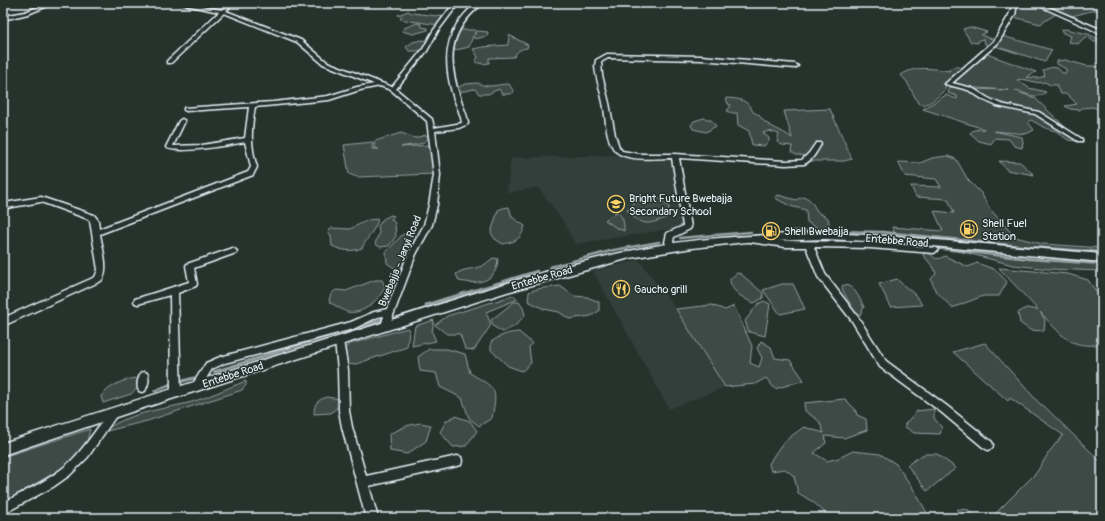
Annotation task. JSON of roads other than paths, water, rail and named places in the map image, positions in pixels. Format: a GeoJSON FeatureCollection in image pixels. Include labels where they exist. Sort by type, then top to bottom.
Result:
{"type":"FeatureCollection","features":[{"type":"Feature","properties":{"kind":"main road","name":"Entebbe Road"},"geometry":{"type":"LineString","coordinates":[[3,449],[385,326],[572,268],[630,254],[672,247],[746,239],[825,236],[870,238],[1102,258]]}},
{"type":"Feature","properties":{"kind":"street"},"geometry":{"type":"LineString","coordinates":[[3,18],[26,13],[53,3]]}},
{"type":"Feature","properties":{"kind":"street","name":"Bwebajja - Janyi Road"},"geometry":{"type":"LineString","coordinates":[[178,3],[222,11],[281,33],[298,41],[325,63],[393,89],[430,120],[437,175],[433,205],[428,225],[412,254],[385,326]]}},
{"type":"Feature","properties":{"kind":"street"},"geometry":{"type":"LineString","coordinates":[[169,62],[232,3]]}},
{"type":"Feature","properties":{"kind":"street"},"geometry":{"type":"LineString","coordinates":[[393,89],[425,50],[436,31],[457,3]]}},
{"type":"Feature","properties":{"kind":"street"},"geometry":{"type":"LineString","coordinates":[[1015,3],[1012,15],[996,42],[948,84],[970,89],[999,105],[1037,113],[1080,140]]}},
{"type":"Feature","properties":{"kind":"street"},"geometry":{"type":"LineString","coordinates":[[1035,3],[1102,32]]}},
{"type":"Feature","properties":{"kind":"street"},"geometry":{"type":"LineString","coordinates":[[431,130],[465,124],[451,78],[449,54],[452,40],[461,22],[474,7],[479,5]]}},
{"type":"Feature","properties":{"kind":"street"},"geometry":{"type":"LineString","coordinates":[[795,66],[695,58],[607,56],[598,61],[597,70],[606,98],[611,134],[617,150],[622,153],[634,156],[675,156],[786,163],[804,162],[812,154],[818,144]]}},
{"type":"Feature","properties":{"kind":"street"},"geometry":{"type":"LineString","coordinates":[[186,109],[252,106],[329,98],[359,88],[383,84]]}},
{"type":"Feature","properties":{"kind":"street"},"geometry":{"type":"LineString","coordinates":[[96,233],[251,173],[254,167],[247,140],[252,106]]}},
{"type":"Feature","properties":{"kind":"street"},"geometry":{"type":"LineString","coordinates":[[182,122],[170,144],[169,147],[171,148],[202,148],[247,140]]}},
{"type":"Feature","properties":{"kind":"street"},"geometry":{"type":"LineString","coordinates":[[672,247],[669,242],[670,235],[685,229],[688,223],[675,156]]}},
{"type":"Feature","properties":{"kind":"street"},"geometry":{"type":"LineString","coordinates":[[3,322],[100,277],[102,270],[94,220],[91,217],[46,200],[35,199],[7,205]]}},
{"type":"Feature","properties":{"kind":"street"},"geometry":{"type":"LineString","coordinates":[[746,239],[785,244],[870,245],[934,250]]}},
{"type":"Feature","properties":{"kind":"street"},"geometry":{"type":"LineString","coordinates":[[809,245],[821,275],[855,319],[883,364],[944,409],[988,445]]}},
{"type":"Feature","properties":{"kind":"street"},"geometry":{"type":"LineString","coordinates":[[138,301],[193,284],[190,266],[232,251]]}},
{"type":"Feature","properties":{"kind":"street"},"geometry":{"type":"LineString","coordinates":[[174,291],[176,393]]}},
{"type":"Feature","properties":{"kind":"street"},"geometry":{"type":"LineString","coordinates":[[196,387],[209,366],[222,360],[353,325],[377,314],[391,312]]}},
{"type":"Feature","properties":{"kind":"street"},"geometry":{"type":"LineString","coordinates":[[339,341],[343,370],[344,411],[352,447],[372,518]]}},
{"type":"Feature","properties":{"kind":"street"},"geometry":{"type":"LineString","coordinates":[[142,388],[144,376]]}},
{"type":"Feature","properties":{"kind":"street"},"geometry":{"type":"LineString","coordinates":[[3,509],[60,476],[74,465],[113,413]]}},
{"type":"Feature","properties":{"kind":"street"},"geometry":{"type":"LineString","coordinates":[[363,482],[457,461]]}},
{"type":"Feature","properties":{"kind":"waterway"},"geometry":{"type":"LineString","coordinates":[[785,231],[817,231]]}},
{"type":"Feature","properties":{"kind":"waterway"},"geometry":{"type":"LineString","coordinates":[[828,231],[883,232],[1031,247],[1102,252]]}},
{"type":"Feature","properties":{"kind":"waterway"},"geometry":{"type":"LineString","coordinates":[[680,238],[751,232]]}},
{"type":"Feature","properties":{"kind":"waterway"},"geometry":{"type":"LineString","coordinates":[[550,267],[614,250],[659,242]]}},
{"type":"Feature","properties":{"kind":"waterway"},"geometry":{"type":"LineString","coordinates":[[935,248],[1030,259],[1102,264]]}},
{"type":"Feature","properties":{"kind":"waterway"},"geometry":{"type":"LineString","coordinates":[[445,299],[537,271]]}},
{"type":"Feature","properties":{"kind":"waterway"},"geometry":{"type":"LineString","coordinates":[[426,305],[448,298]]}},
{"type":"Feature","properties":{"kind":"waterway"},"geometry":{"type":"LineString","coordinates":[[351,329],[384,319]]}},
{"type":"Feature","properties":{"kind":"waterway"},"geometry":{"type":"LineString","coordinates":[[214,372],[344,331]]}},
{"type":"Feature","properties":{"kind":"waterway"},"geometry":{"type":"LineString","coordinates":[[179,382],[194,378]]}},
{"type":"Feature","properties":{"kind":"waterway"},"geometry":{"type":"LineString","coordinates":[[155,391],[174,383]]}},
{"type":"Feature","properties":{"kind":"place","name":"Bright Future Bwebajja Secondary School"},"geometry":{"type":"Point","coordinates":[616,204]}},
{"type":"Feature","properties":{"kind":"place","name":"Shell Fuel Station"},"geometry":{"type":"Point","coordinates":[969,229]}},
{"type":"Feature","properties":{"kind":"place","name":"Shell Bwebajja"},"geometry":{"type":"Point","coordinates":[771,231]}},
{"type":"Feature","properties":{"kind":"place","name":"Gaucho grill"},"geometry":{"type":"Point","coordinates":[621,289]}}]}
